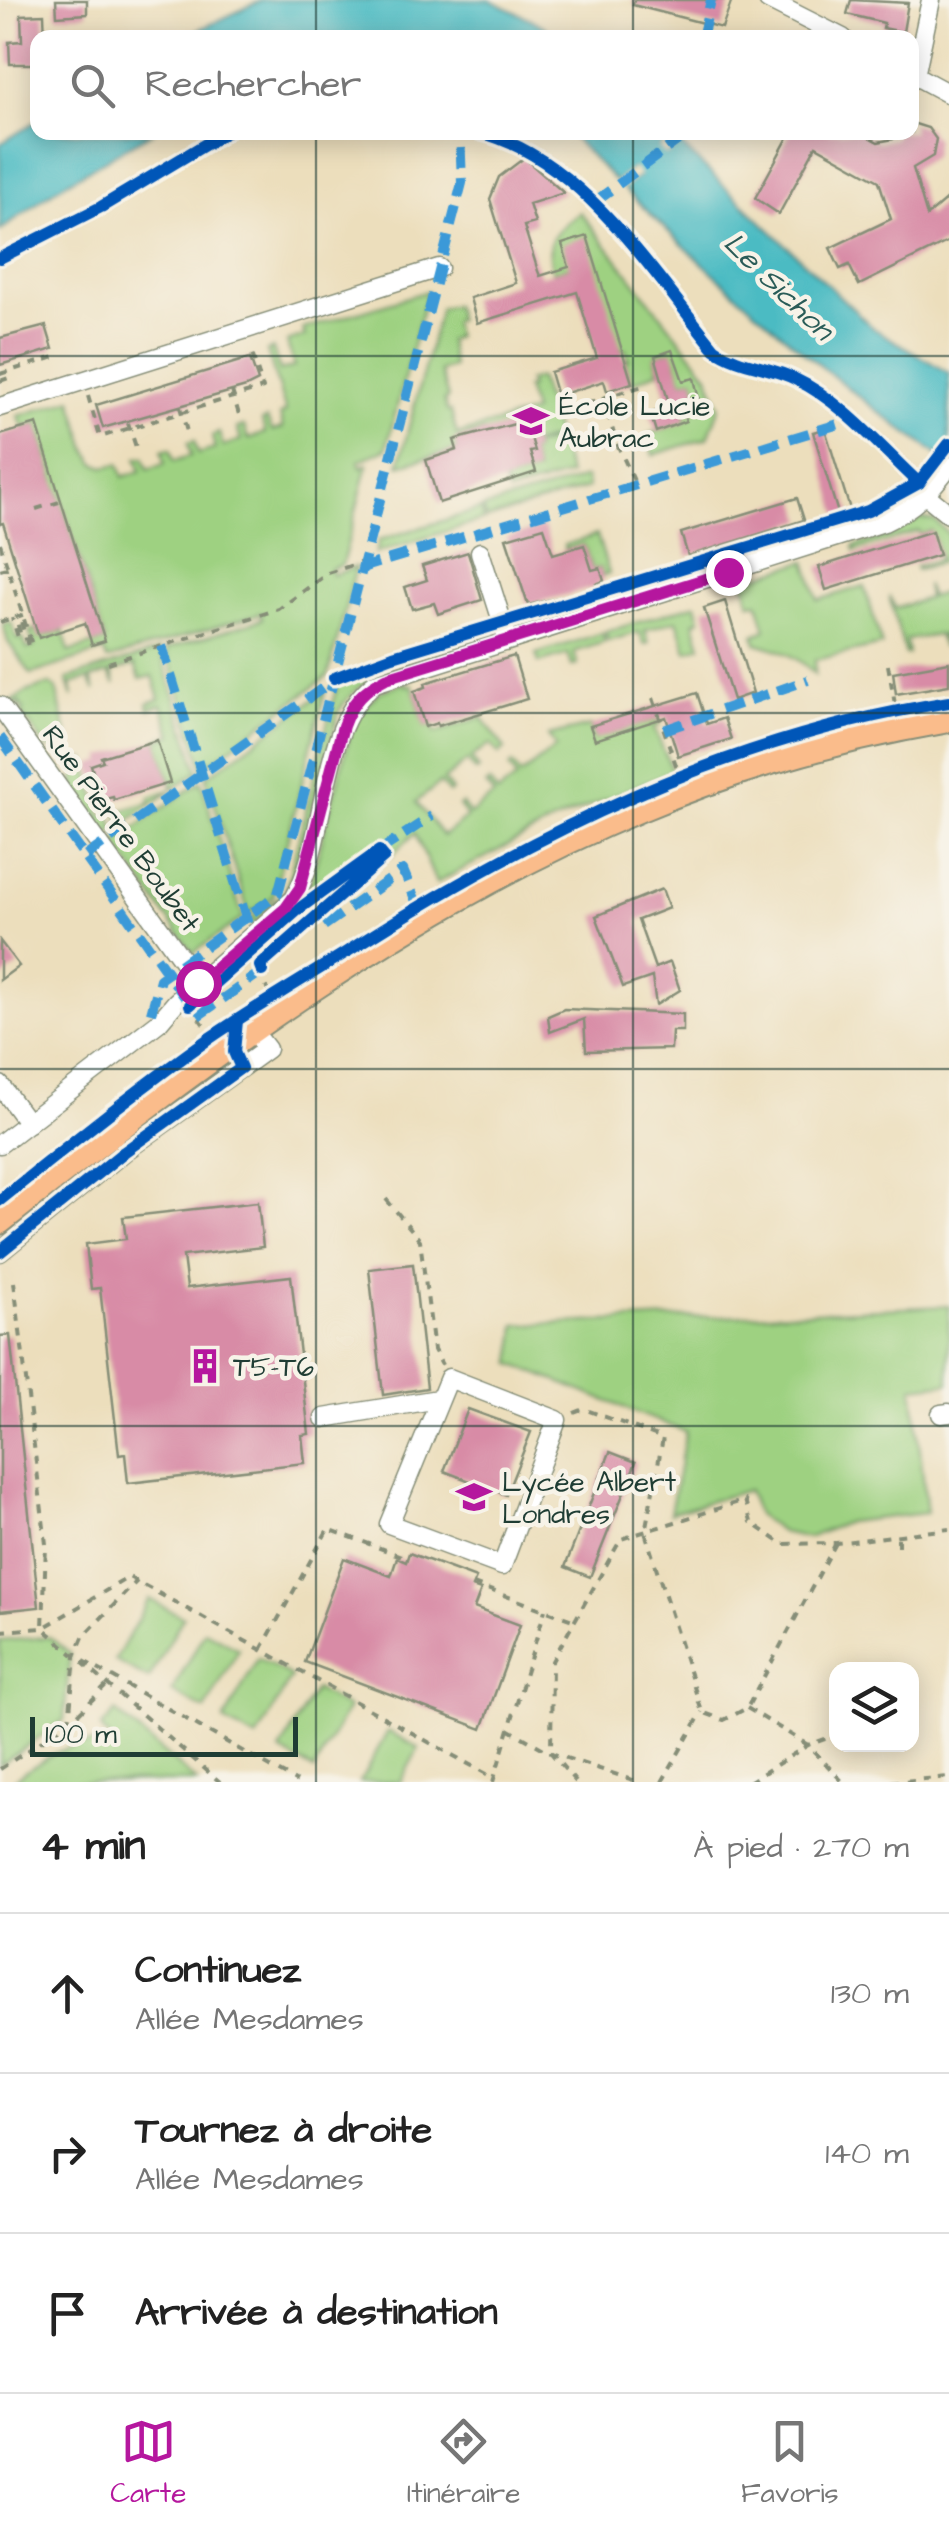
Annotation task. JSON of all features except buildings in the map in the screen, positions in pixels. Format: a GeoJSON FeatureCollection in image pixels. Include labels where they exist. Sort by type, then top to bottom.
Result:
{"type":"FeatureCollection","features":[{"type":"Feature","properties":{"kind":"main road"},"geometry":{"type":"LineString","coordinates":[[0,1223],[160,1096],[260,1040],[432,916],[548,853],[643,809],[737,774],[826,747],[949,720]]}},
{"type":"Feature","properties":{"kind":"street"},"geometry":{"type":"LineString","coordinates":[[768,0],[801,8],[832,30]]}},
{"type":"Feature","properties":{"kind":"street"},"geometry":{"type":"LineString","coordinates":[[919,51],[931,0]]}},
{"type":"Feature","properties":{"kind":"street"},"geometry":{"type":"LineString","coordinates":[[919,79],[949,94]]}},
{"type":"Feature","properties":{"kind":"street"},"geometry":{"type":"LineString","coordinates":[[0,407],[439,268]]}},
{"type":"Feature","properties":{"kind":"street"},"geometry":{"type":"LineString","coordinates":[[0,1144],[159,1022],[286,908],[300,888],[343,726],[354,702],[386,678],[884,522],[910,510],[946,470]]}},
{"type":"Feature","properties":{"kind":"street"},"geometry":{"type":"LineString","coordinates":[[926,496],[949,514]]}},
{"type":"Feature","properties":{"kind":"street"},"geometry":{"type":"LineString","coordinates":[[480,552],[508,640]]}},
{"type":"Feature","properties":{"kind":"street","name":"Rue Pierre Boubet"},"geometry":{"type":"LineString","coordinates":[[0,706],[198,983]]}},
{"type":"Feature","properties":{"kind":"street"},"geometry":{"type":"LineString","coordinates":[[0,1252],[260,1040]]}},
{"type":"Feature","properties":{"kind":"street"},"geometry":{"type":"LineString","coordinates":[[0,1085],[28,1123]]}},
{"type":"Feature","properties":{"kind":"street"},"geometry":{"type":"LineString","coordinates":[[449,1378],[557,1420],[502,1566],[389,1524],[438,1400],[449,1378]]}},
{"type":"Feature","properties":{"kind":"street"},"geometry":{"type":"LineString","coordinates":[[324,1418],[438,1400]]}},
{"type":"Feature","properties":{"kind":"path"},"geometry":{"type":"LineString","coordinates":[[86,392],[100,437],[263,388],[249,343]]}},
{"type":"Feature","properties":{"kind":"path"},"geometry":{"type":"LineString","coordinates":[[0,378],[9,378],[7,372],[31,361],[60,356]]}},
{"type":"Feature","properties":{"kind":"path"},"geometry":{"type":"LineString","coordinates":[[556,412],[642,386]]}},
{"type":"Feature","properties":{"kind":"path"},"geometry":{"type":"LineString","coordinates":[[233,394],[240,418]]}},
{"type":"Feature","properties":{"kind":"path"},"geometry":{"type":"LineString","coordinates":[[603,398],[617,444],[636,485]]}},
{"type":"Feature","properties":{"kind":"path"},"geometry":{"type":"LineString","coordinates":[[181,410],[188,434]]}},
{"type":"Feature","properties":{"kind":"path"},"geometry":{"type":"LineString","coordinates":[[129,426],[136,450]]}},
{"type":"Feature","properties":{"kind":"path"},"geometry":{"type":"LineString","coordinates":[[36,508],[66,500]]}},
{"type":"Feature","properties":{"kind":"path"},"geometry":{"type":"LineString","coordinates":[[0,543],[26,614],[32,645],[28,646],[20,621],[18,637],[12,618]]}},
{"type":"Feature","properties":{"kind":"path"},"geometry":{"type":"LineString","coordinates":[[108,663],[279,610],[328,573],[366,561]]}},
{"type":"Feature","properties":{"kind":"path"},"geometry":{"type":"LineString","coordinates":[[0,570],[11,567]]}},
{"type":"Feature","properties":{"kind":"path"},"geometry":{"type":"LineString","coordinates":[[0,622],[26,614]]}},
{"type":"Feature","properties":{"kind":"path"},"geometry":{"type":"LineString","coordinates":[[888,665],[896,710]]}},
{"type":"Feature","properties":{"kind":"path"},"geometry":{"type":"LineString","coordinates":[[654,698],[679,775]]}},
{"type":"Feature","properties":{"kind":"path"},"geometry":{"type":"LineString","coordinates":[[262,972],[270,1000]]}},
{"type":"Feature","properties":{"kind":"path"},"geometry":{"type":"LineString","coordinates":[[200,1018],[207,1029]]}},
{"type":"Feature","properties":{"kind":"path"},"geometry":{"type":"LineString","coordinates":[[386,1199],[420,1240],[434,1350],[449,1378]]}},
{"type":"Feature","properties":{"kind":"path"},"geometry":{"type":"LineString","coordinates":[[14,1282],[46,1544],[43,1628]]}},
{"type":"Feature","properties":{"kind":"path"},"geometry":{"type":"LineString","coordinates":[[557,1420],[584,1409],[663,1438],[645,1532],[702,1712],[662,1782]]}},
{"type":"Feature","properties":{"kind":"path"},"geometry":{"type":"LineString","coordinates":[[576,1782],[551,1753],[552,1661],[621,1539],[746,1500],[751,1522],[782,1544],[836,1543],[949,1530]]}},
{"type":"Feature","properties":{"kind":"path"},"geometry":{"type":"LineString","coordinates":[[262,1650],[328,1529],[407,1558]]}},
{"type":"Feature","properties":{"kind":"path"},"geometry":{"type":"LineString","coordinates":[[898,1536],[898,1553]]}},
{"type":"Feature","properties":{"kind":"path"},"geometry":{"type":"LineString","coordinates":[[702,1712],[724,1720],[746,1708],[836,1543]]}},
{"type":"Feature","properties":{"kind":"path"},"geometry":{"type":"LineString","coordinates":[[0,1632],[43,1628],[129,1577],[493,1780],[545,1610]]}},
{"type":"Feature","properties":{"kind":"path"},"geometry":{"type":"LineString","coordinates":[[68,1722],[75,1656],[83,1637],[136,1581]]}},
{"type":"Feature","properties":{"kind":"path"},"geometry":{"type":"LineString","coordinates":[[474,1584],[575,1620]]}},
{"type":"Feature","properties":{"kind":"path"},"geometry":{"type":"LineString","coordinates":[[43,1628],[220,1782]]}},
{"type":"Feature","properties":{"kind":"path"},"geometry":{"type":"LineString","coordinates":[[75,1656],[296,1782]]}},
{"type":"Feature","properties":{"kind":"path"},"geometry":{"type":"LineString","coordinates":[[0,1769],[68,1722],[112,1677]]}},
{"type":"Feature","properties":{"kind":"path"},"geometry":{"type":"LineString","coordinates":[[746,1708],[808,1745],[843,1782]]}},
{"type":"Feature","properties":{"kind":"path"},"geometry":{"type":"LineString","coordinates":[[508,1730],[551,1753],[639,1782]]}},
{"type":"Feature","properties":{"kind":"path"},"geometry":{"type":"LineString","coordinates":[[749,1782],[808,1745],[829,1738]]}},
{"type":"Feature","properties":{"kind":"path"},"geometry":{"type":"LineString","coordinates":[[890,1782],[949,1777]]}},
{"type":"Feature","properties":{"kind":"green space"},"geometry":{"type":"Polygon","coordinates":[[[580,212],[708,375],[720,406],[708,438],[653,455],[647,435],[686,420],[684,414],[701,409],[694,378],[683,381],[671,351],[655,356],[659,371],[632,383],[626,350],[622,350],[569,267],[553,272],[549,251],[553,237],[580,212]]]}},
{"type":"Feature","properties":{"kind":"green space"},"geometry":{"type":"Polygon","coordinates":[[[427,291],[386,449],[359,461],[361,467],[368,464],[342,565],[330,569],[332,575],[356,567],[328,676],[203,768],[166,649],[262,619],[261,613],[107,660],[104,651],[31,674],[8,642],[3,624],[11,622],[17,639],[23,638],[27,649],[34,647],[29,631],[36,629],[39,638],[63,630],[69,652],[105,641],[37,424],[24,428],[18,416],[72,399],[87,450],[95,463],[104,467],[119,464],[123,477],[141,471],[137,458],[144,457],[148,469],[165,464],[162,451],[170,449],[174,461],[191,456],[188,443],[194,441],[198,454],[215,449],[212,436],[219,433],[223,446],[241,440],[237,428],[244,426],[248,439],[265,433],[262,421],[267,419],[272,431],[283,428],[280,415],[286,412],[267,351],[273,349],[280,371],[294,367],[287,342],[305,336],[303,329],[427,291]]]}},
{"type":"Feature","properties":{"kind":"green space"},"geometry":{"type":"Polygon","coordinates":[[[454,305],[458,320],[452,322],[456,337],[448,340],[453,367],[440,371],[448,398],[444,400],[457,435],[533,412],[526,388],[530,387],[528,381],[539,378],[557,437],[533,444],[482,432],[455,440],[457,450],[399,465],[440,308],[454,305]]]}},
{"type":"Feature","properties":{"kind":"green space"},"geometry":{"type":"Polygon","coordinates":[[[558,439],[569,475],[508,493],[504,482],[536,472],[530,452],[535,451],[534,446],[558,439]]]}},
{"type":"Feature","properties":{"kind":"green space"},"geometry":{"type":"Polygon","coordinates":[[[585,478],[588,488],[487,519],[483,508],[585,478]]]}},
{"type":"Feature","properties":{"kind":"green space"},"geometry":{"type":"Polygon","coordinates":[[[481,509],[484,520],[376,553],[379,540],[481,509]]]}},
{"type":"Feature","properties":{"kind":"green space"},"geometry":{"type":"Polygon","coordinates":[[[920,518],[935,521],[949,534],[949,560],[916,570],[940,559],[931,531],[921,535],[919,531],[855,551],[854,546],[893,533],[920,518]]]}},
{"type":"Feature","properties":{"kind":"green space"},"geometry":{"type":"Polygon","coordinates":[[[597,535],[609,573],[602,576],[600,568],[592,570],[584,545],[565,550],[564,545],[597,535]]]}},
{"type":"Feature","properties":{"kind":"green space"},"geometry":{"type":"Polygon","coordinates":[[[806,561],[818,600],[864,586],[882,645],[815,660],[815,674],[788,654],[756,643],[754,635],[766,630],[758,602],[750,603],[744,580],[806,561]]]}},
{"type":"Feature","properties":{"kind":"green space"},"geometry":{"type":"Polygon","coordinates":[[[926,584],[930,597],[949,591],[949,633],[941,635],[943,648],[938,635],[906,640],[905,654],[889,596],[896,608],[928,598],[926,584]]]}},
{"type":"Feature","properties":{"kind":"green space"},"geometry":{"type":"Polygon","coordinates":[[[696,604],[700,619],[694,622],[701,646],[687,651],[677,620],[645,630],[649,643],[644,644],[639,632],[608,641],[605,632],[696,604]]]}},
{"type":"Feature","properties":{"kind":"green space"},"geometry":{"type":"Polygon","coordinates":[[[602,633],[605,642],[574,652],[578,665],[572,666],[568,654],[539,663],[536,654],[602,633]]]}},
{"type":"Feature","properties":{"kind":"green space"},"geometry":{"type":"Polygon","coordinates":[[[160,650],[198,771],[173,789],[157,740],[172,735],[162,705],[149,709],[148,703],[160,699],[153,676],[140,679],[135,665],[112,672],[115,685],[109,673],[91,678],[95,691],[89,679],[71,684],[73,697],[67,679],[160,650]]]}},
{"type":"Feature","properties":{"kind":"green space"},"geometry":{"type":"Polygon","coordinates":[[[385,663],[339,711],[295,877],[281,900],[253,925],[251,918],[285,893],[338,681],[385,663]]]}},
{"type":"Feature","properties":{"kind":"green space"},"geometry":{"type":"Polygon","coordinates":[[[405,682],[406,686],[412,684],[425,726],[432,724],[435,733],[482,717],[505,749],[499,754],[490,744],[471,758],[479,769],[476,771],[467,761],[444,780],[452,791],[449,793],[440,783],[416,802],[443,836],[467,817],[459,806],[462,804],[470,814],[494,795],[486,785],[489,782],[498,793],[517,778],[509,767],[512,764],[521,775],[556,747],[548,736],[590,726],[595,739],[658,719],[660,725],[654,727],[672,771],[553,822],[436,883],[415,833],[391,856],[383,846],[305,902],[354,720],[379,692],[405,682]]]}},
{"type":"Feature","properties":{"kind":"green space"},"geometry":{"type":"Polygon","coordinates":[[[50,684],[56,689],[69,742],[47,749],[21,713],[22,707],[17,708],[21,706],[19,702],[15,705],[12,701],[50,684]]]}},
{"type":"Feature","properties":{"kind":"green space"},"geometry":{"type":"Polygon","coordinates":[[[325,691],[273,897],[249,914],[206,777],[325,691]]]}},
{"type":"Feature","properties":{"kind":"green space"},"geometry":{"type":"Polygon","coordinates":[[[85,759],[102,816],[110,814],[115,830],[108,835],[73,786],[76,768],[85,759]]]}},
{"type":"Feature","properties":{"kind":"green space"},"geometry":{"type":"Polygon","coordinates":[[[201,781],[243,918],[193,953],[114,843],[201,781]]]}},
{"type":"Feature","properties":{"kind":"green space"},"geometry":{"type":"Polygon","coordinates":[[[173,789],[121,826],[117,812],[151,802],[150,797],[173,789]]]}},
{"type":"Feature","properties":{"kind":"green space"},"geometry":{"type":"Polygon","coordinates":[[[949,1306],[949,1383],[913,1387],[927,1513],[847,1522],[808,1538],[781,1532],[757,1515],[748,1490],[670,1513],[686,1432],[512,1364],[516,1325],[949,1306]]]}},
{"type":"Feature","properties":{"kind":"green space"},"geometry":{"type":"Polygon","coordinates":[[[149,1599],[183,1617],[149,1679],[115,1661],[149,1599]]]}},
{"type":"Feature","properties":{"kind":"green space"},"geometry":{"type":"Polygon","coordinates":[[[205,1631],[239,1649],[205,1710],[172,1692],[205,1631]]]}},
{"type":"Feature","properties":{"kind":"green space"},"geometry":{"type":"Polygon","coordinates":[[[49,1637],[70,1654],[64,1720],[0,1765],[0,1641],[49,1637]]]}},
{"type":"Feature","properties":{"kind":"green space"},"geometry":{"type":"Polygon","coordinates":[[[258,1658],[291,1677],[257,1739],[224,1721],[258,1658]]]}},
{"type":"Feature","properties":{"kind":"green space"},"geometry":{"type":"Polygon","coordinates":[[[315,1689],[348,1708],[314,1770],[280,1751],[315,1689]]]}},
{"type":"Feature","properties":{"kind":"green space"},"geometry":{"type":"Polygon","coordinates":[[[116,1712],[197,1782],[11,1782],[70,1747],[113,1742],[101,1728],[116,1712]]]}},
{"type":"Feature","properties":{"kind":"green space"},"geometry":{"type":"Polygon","coordinates":[[[388,1731],[419,1748],[400,1782],[360,1782],[388,1731]]]}},
{"type":"Feature","properties":{"kind":"water"},"geometry":{"type":"Polygon","coordinates":[[[262,0],[490,0],[549,30],[199,30],[262,0]]]}},
{"type":"Feature","properties":{"kind":"water"},"geometry":{"type":"Polygon","coordinates":[[[30,125],[30,140],[139,140],[57,188],[0,231],[0,144],[30,125]]]}},
{"type":"Feature","properties":{"kind":"water"},"geometry":{"type":"Polygon","coordinates":[[[575,140],[669,140],[616,182],[575,140]]]}},
{"type":"Feature","properties":{"kind":"water"},"geometry":{"type":"Polygon","coordinates":[[[680,144],[873,328],[949,373],[949,463],[780,332],[623,188],[680,144]]]}},
{"type":"Feature","properties":{"kind":"pier"},"geometry":{"type":"Polygon","coordinates":[[[669,140],[680,144],[623,188],[616,182],[669,140]]]}},
{"type":"Feature","properties":{"kind":"waterway","name":"Le Sichon"},"geometry":{"type":"LineString","coordinates":[[627,140],[683,194]]}},
{"type":"Feature","properties":{"kind":"marked path"},"geometry":{"type":"LineString","coordinates":[[704,30],[711,0]]}},
{"type":"Feature","properties":{"kind":"marked path"},"geometry":{"type":"LineString","coordinates":[[151,1013],[160,979],[278,894],[462,183],[460,140]]}},
{"type":"Feature","properties":{"kind":"marked path"},"geometry":{"type":"LineString","coordinates":[[594,202],[677,140]]}},
{"type":"Feature","properties":{"kind":"marked path"},"geometry":{"type":"LineString","coordinates":[[366,572],[364,567],[852,420]]}},
{"type":"Feature","properties":{"kind":"marked path"},"geometry":{"type":"LineString","coordinates":[[162,646],[249,927]]}},
{"type":"Feature","properties":{"kind":"marked path"},"geometry":{"type":"LineString","coordinates":[[86,856],[341,675]]}},
{"type":"Feature","properties":{"kind":"marked path"},"geometry":{"type":"LineString","coordinates":[[664,730],[808,680]]}},
{"type":"Feature","properties":{"kind":"marked path"},"geometry":{"type":"LineString","coordinates":[[0,737],[191,1006]]}},
{"type":"Feature","properties":{"kind":"marked path"},"geometry":{"type":"LineString","coordinates":[[379,851],[432,816]]}},
{"type":"Feature","properties":{"kind":"marked path"},"geometry":{"type":"LineString","coordinates":[[324,926],[403,870],[418,906]]}},
{"type":"Feature","properties":{"kind":"marked path"},"geometry":{"type":"LineString","coordinates":[[198,1016],[268,967]]}},
{"type":"Feature","properties":{"kind":"cycle path"},"geometry":{"type":"LineString","coordinates":[[0,258],[101,207],[213,140]]}},
{"type":"Feature","properties":{"kind":"cycle path"},"geometry":{"type":"LineString","coordinates":[[500,140],[548,165],[611,220],[715,349],[812,388],[845,412],[919,483]]}},
{"type":"Feature","properties":{"kind":"cycle path"},"geometry":{"type":"LineString","coordinates":[[334,678],[393,656],[868,511],[919,483],[949,444]]}},
{"type":"Feature","properties":{"kind":"cycle path"},"geometry":{"type":"LineString","coordinates":[[0,1200],[210,1038],[487,868],[560,830],[710,765],[788,739],[949,702]]}},
{"type":"Feature","properties":{"kind":"cycle path"},"geometry":{"type":"LineString","coordinates":[[190,1005],[300,908],[379,851],[384,857],[260,966],[262,971]]}},
{"type":"Feature","properties":{"kind":"cycle path"},"geometry":{"type":"LineString","coordinates":[[0,1252],[124,1152],[241,1068],[234,1052],[237,1021]]}},
{"type":"Feature","properties":{"kind":"place","name":"École Lucie Aubrac"},"geometry":{"type":"Point","coordinates":[531,421]}},
{"type":"Feature","properties":{"kind":"place","name":"T5-T6"},"geometry":{"type":"Point","coordinates":[205,1366]}},
{"type":"Feature","properties":{"kind":"place","name":"Lycée Albert Londres"},"geometry":{"type":"Point","coordinates":[474,1497]}},
{"type":"Feature","properties":{"kind":"route"},"geometry":{"type":"LineString","coordinates":[[198,983],[286,908],[300,888],[343,726],[354,702],[364,692],[386,678],[728,572]]}}]}
